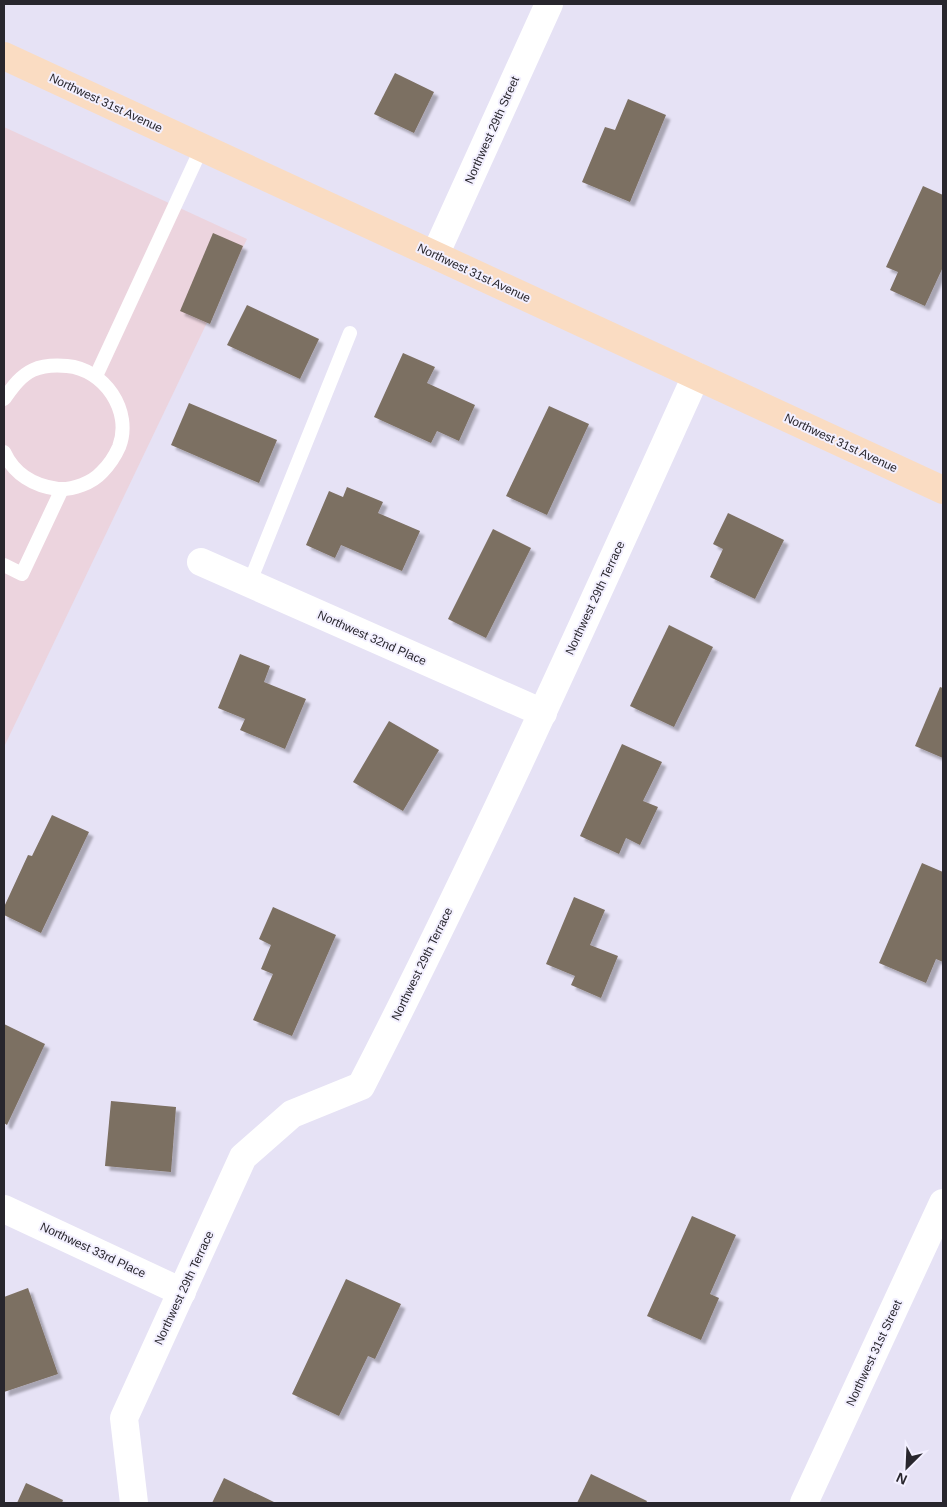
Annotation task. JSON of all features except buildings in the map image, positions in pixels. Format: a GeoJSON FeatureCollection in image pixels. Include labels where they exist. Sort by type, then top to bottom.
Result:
{"type":"FeatureCollection","features":[{"type":"Feature","properties":{"kind":"street","name":"Northwest 29th Street"},"geometry":{"type":"LineString","coordinates":[[435,256],[549,4]]}},
{"type":"Feature","properties":{"kind":"street","name":"Northwest 31st Avenue"},"geometry":{"type":"LineString","coordinates":[[4,56],[943,490]]}},
{"type":"Feature","properties":{"kind":"street","name":"Northwest 29th Terrace"},"geometry":{"type":"LineString","coordinates":[[134,1503],[124,1418],[243,1157],[292,1114],[361,1086],[394,1022],[543,713],[696,376]]}},
{"type":"Feature","properties":{"kind":"street","name":"Northwest 32nd Place"},"geometry":{"type":"LineString","coordinates":[[201,562],[543,713]]}},
{"type":"Feature","properties":{"kind":"street","name":"Northwest 31st Street"},"geometry":{"type":"LineString","coordinates":[[804,1503],[943,1203]]}},
{"type":"Feature","properties":{"kind":"street","name":"Northwest 33rd Place"},"geometry":{"type":"LineString","coordinates":[[4,1209],[182,1292]]}},
{"type":"Feature","properties":{"kind":"lane"},"geometry":{"type":"LineString","coordinates":[[96,376],[202,147]]}},
{"type":"Feature","properties":{"kind":"lane"},"geometry":{"type":"LineString","coordinates":[[249,584],[350,333]]}},
{"type":"Feature","properties":{"kind":"lane"},"geometry":{"type":"LineString","coordinates":[[4,399],[16,382],[34,370],[54,364],[76,366],[96,376],[110,389],[119,407],[122,426],[120,445],[112,462],[98,476],[82,486],[62,489],[43,487],[24,478],[8,462],[4,452]]}},
{"type":"Feature","properties":{"kind":"lane"},"geometry":{"type":"LineString","coordinates":[[4,565],[22,574],[62,489]]}},
{"type":"Feature","properties":{"kind":"shaded area"},"geometry":{"type":"Polygon","coordinates":[[[4,127],[247,239],[4,747],[4,127]]]}}]}
